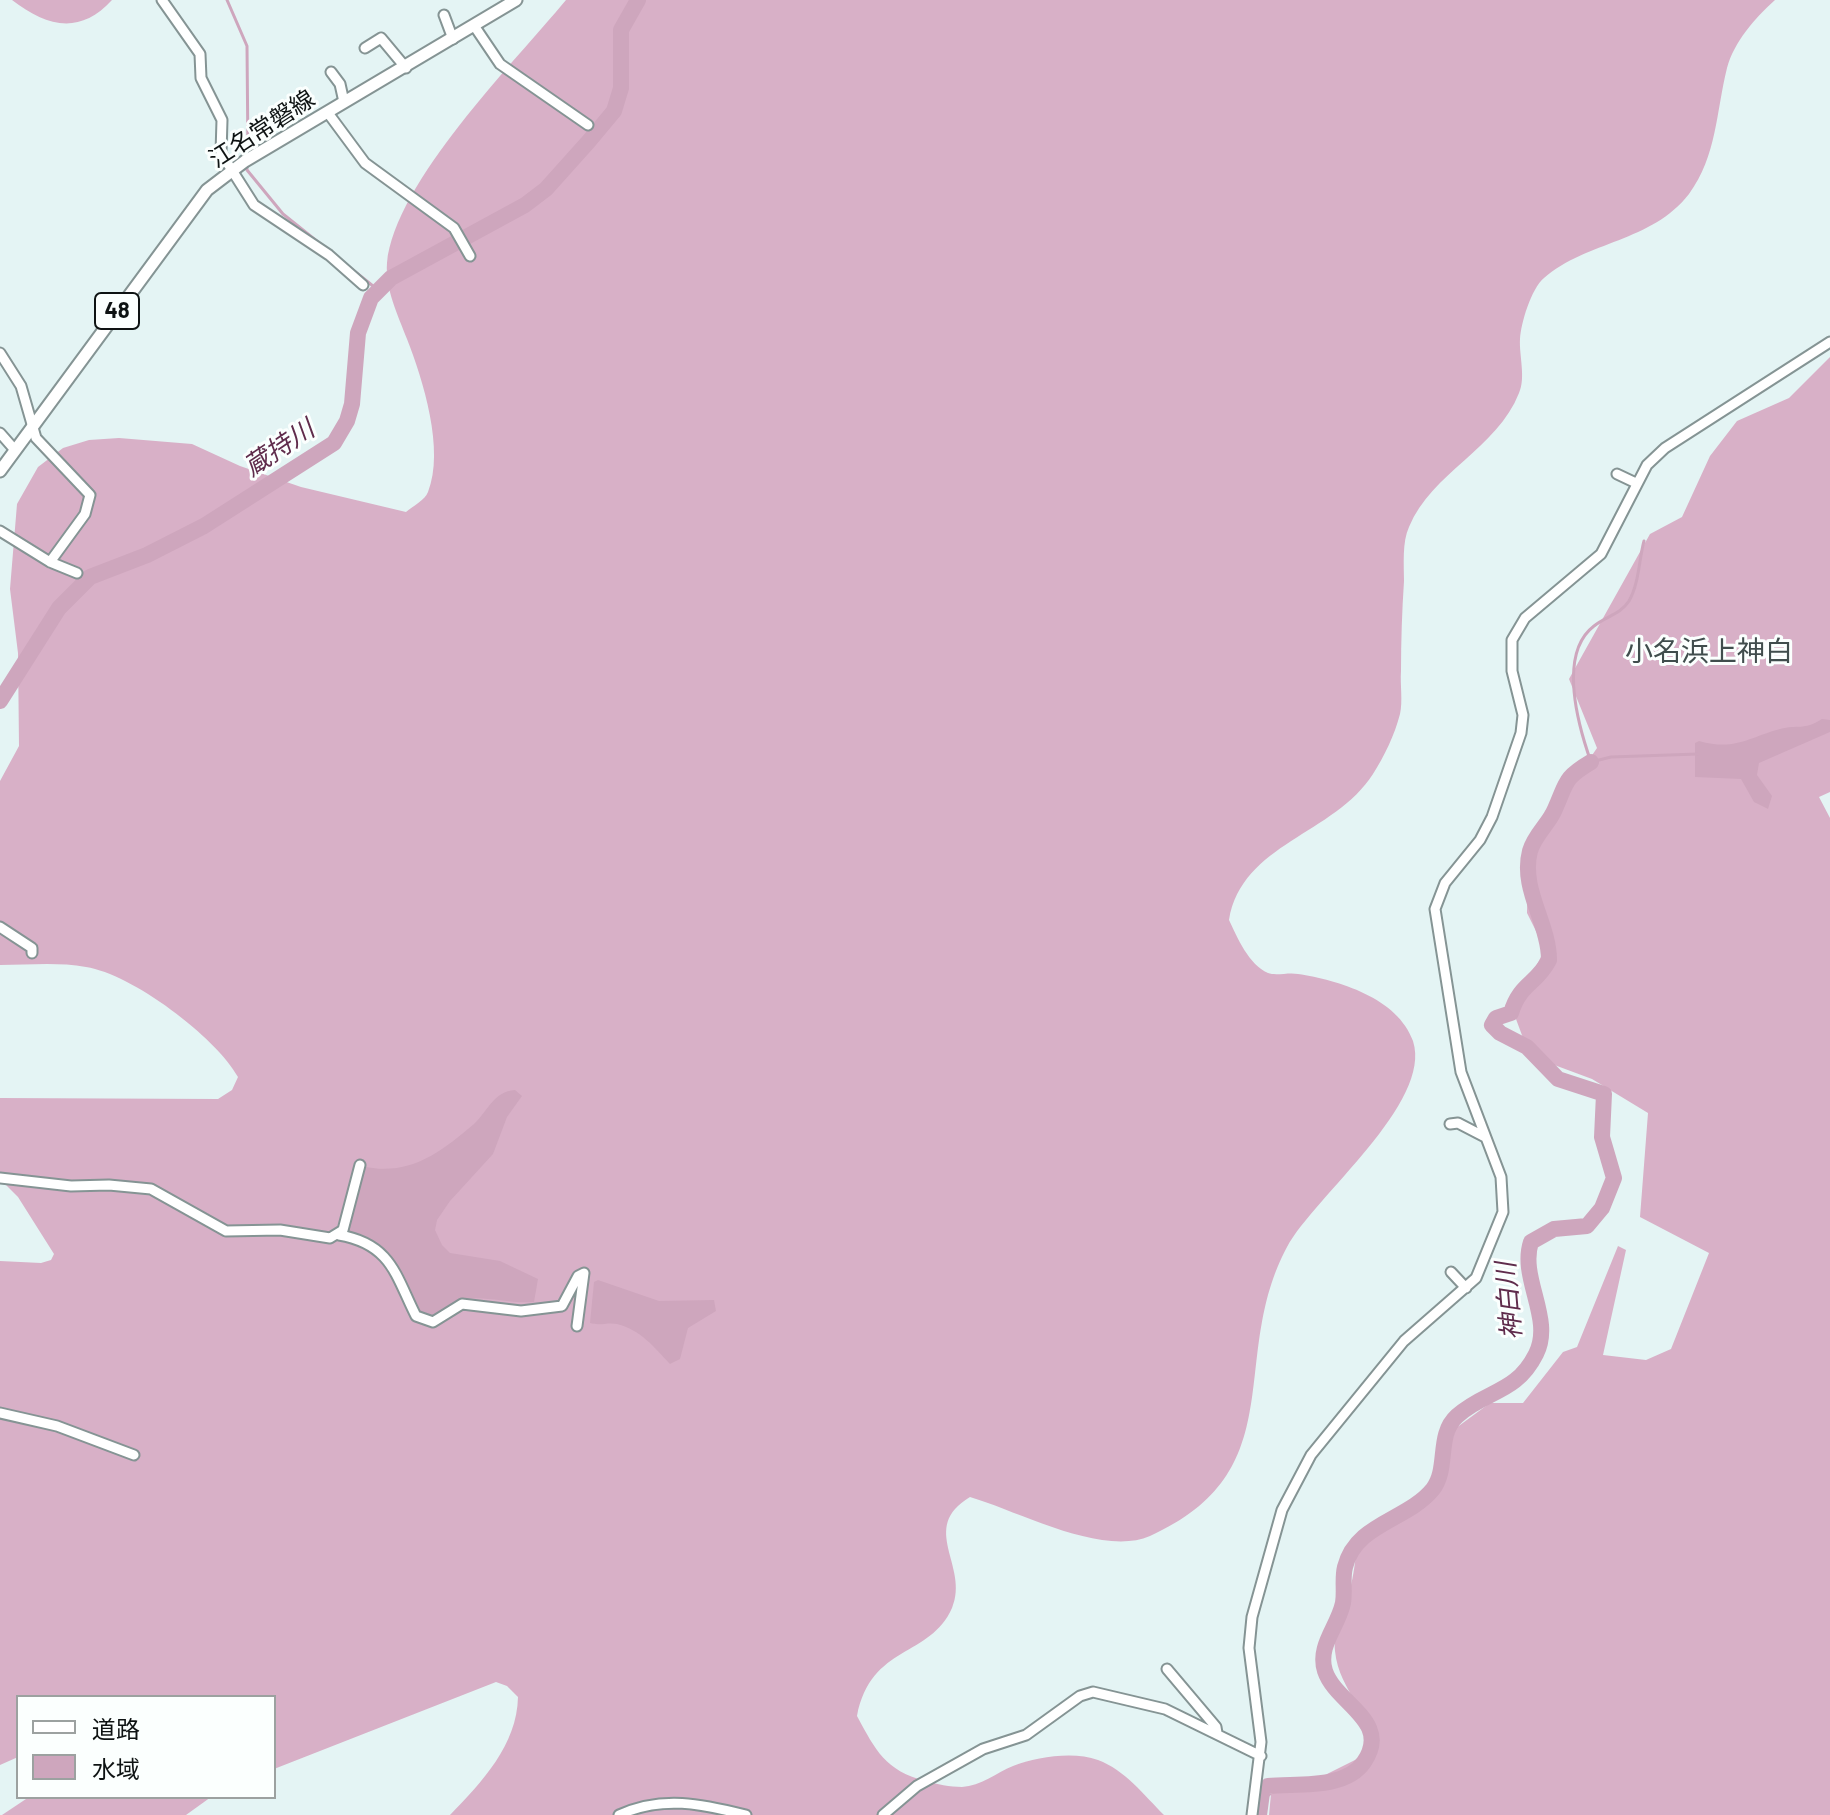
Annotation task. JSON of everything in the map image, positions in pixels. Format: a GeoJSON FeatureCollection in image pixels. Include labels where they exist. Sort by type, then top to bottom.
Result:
{"type":"FeatureCollection","features":[{"type":"Feature","properties":{"kind":"main road","name":"江名常磐線"},"geometry":{"type":"LineString","coordinates":[[0,471],[207,190],[249,159],[475,27],[508,2]]}},
{"type":"Feature","properties":{"kind":"street"},"geometry":{"type":"LineString","coordinates":[[162,0],[200,54],[204,86],[222,120],[221,153],[254,205],[319,248],[363,285]]}},
{"type":"Feature","properties":{"kind":"street"},"geometry":{"type":"LineString","coordinates":[[444,15],[453,39]]}},
{"type":"Feature","properties":{"kind":"street"},"geometry":{"type":"LineString","coordinates":[[475,27],[500,64],[588,125]]}},
{"type":"Feature","properties":{"kind":"street"},"geometry":{"type":"LineString","coordinates":[[365,48],[381,38],[406,68]]}},
{"type":"Feature","properties":{"kind":"street"},"geometry":{"type":"LineString","coordinates":[[331,72],[340,84],[344,102]]}},
{"type":"Feature","properties":{"kind":"street"},"geometry":{"type":"LineString","coordinates":[[328,113],[365,163],[454,228],[470,256]]}},
{"type":"Feature","properties":{"kind":"street"},"geometry":{"type":"LineString","coordinates":[[1252,1815],[1261,1756],[1249,1648],[1252,1617],[1282,1510],[1311,1455],[1404,1341],[1466,1288],[1487,1255],[1503,1212],[1501,1177],[1461,1072],[1435,922],[1437,897],[1492,817],[1521,733],[1523,715],[1512,671],[1512,640],[1525,618],[1601,554],[1636,483],[1647,465],[1665,448],[1830,342]]}},
{"type":"Feature","properties":{"kind":"street"},"geometry":{"type":"LineString","coordinates":[[0,353],[21,386],[32,414],[32,427],[55,461],[90,495],[85,514],[50,562]]}},
{"type":"Feature","properties":{"kind":"street"},"geometry":{"type":"LineString","coordinates":[[0,433],[15,450]]}},
{"type":"Feature","properties":{"kind":"street"},"geometry":{"type":"LineString","coordinates":[[1617,474],[1636,483]]}},
{"type":"Feature","properties":{"kind":"street"},"geometry":{"type":"LineString","coordinates":[[0,531],[50,562],[77,573]]}},
{"type":"Feature","properties":{"kind":"street"},"geometry":{"type":"LineString","coordinates":[[0,927],[20,937],[32,948],[32,953]]}},
{"type":"Feature","properties":{"kind":"street"},"geometry":{"type":"LineString","coordinates":[[1450,1124],[1458,1123],[1485,1137]]}},
{"type":"Feature","properties":{"kind":"street"},"geometry":{"type":"LineString","coordinates":[[339,1235],[360,1165]]}},
{"type":"Feature","properties":{"kind":"street"},"geometry":{"type":"LineString","coordinates":[[0,1178],[71,1186],[151,1189],[226,1231],[280,1230],[330,1238],[339,1235],[380,1254],[400,1275],[416,1316],[433,1322],[462,1304],[521,1311],[562,1306],[578,1276],[584,1273],[577,1326]]}},
{"type":"Feature","properties":{"kind":"street"},"geometry":{"type":"LineString","coordinates":[[1451,1272],[1466,1288]]}},
{"type":"Feature","properties":{"kind":"street"},"geometry":{"type":"LineString","coordinates":[[0,1413],[57,1426],[134,1455]]}},
{"type":"Feature","properties":{"kind":"street"},"geometry":{"type":"LineString","coordinates":[[1167,1669],[1216,1727],[1217,1733]]}},
{"type":"Feature","properties":{"kind":"street"},"geometry":{"type":"LineString","coordinates":[[883,1815],[917,1786],[983,1749],[1026,1735],[1080,1696],[1093,1692],[1165,1709],[1261,1756]]}},
{"type":"Feature","properties":{"kind":"street"},"geometry":{"type":"LineString","coordinates":[[619,1815],[636,1807],[678,1802],[746,1815]]}},
{"type":"Feature","properties":{"kind":"shaded area"},"geometry":{"type":"Polygon","coordinates":[[[12,0],[112,0],[87,19],[62,23],[37,16],[12,0]]]}},
{"type":"Feature","properties":{"kind":"shaded area"},"geometry":{"type":"Polygon","coordinates":[[[566,0],[1775,0],[1746,31],[1730,58],[1710,149],[1689,194],[1657,222],[1580,256],[1539,283],[1521,332],[1521,387],[1509,413],[1481,446],[1433,491],[1419,508],[1407,533],[1401,709],[1385,753],[1356,795],[1270,856],[1252,873],[1237,894],[1229,920],[1255,964],[1271,974],[1314,977],[1348,986],[1381,1002],[1405,1026],[1413,1041],[1414,1066],[1406,1092],[1389,1120],[1287,1247],[1270,1289],[1241,1446],[1224,1479],[1195,1510],[1150,1536],[1130,1541],[1085,1537],[970,1497],[955,1509],[948,1522],[946,1535],[956,1592],[952,1608],[930,1636],[887,1663],[864,1693],[857,1716],[883,1758],[911,1776],[962,1787],[1033,1760],[1055,1756],[1088,1757],[1108,1764],[1164,1815],[450,1815],[496,1762],[511,1731],[518,1697],[507,1686],[496,1682],[276,1768],[276,1695],[16,1695],[16,1758],[0,1765],[0,1261],[41,1263],[51,1260],[54,1254],[18,1197],[0,1179],[0,1098],[218,1099],[232,1090],[238,1077],[227,1061],[192,1026],[149,994],[105,972],[75,965],[0,965],[0,781],[19,746],[18,653],[10,589],[17,504],[38,467],[63,448],[89,440],[119,438],[192,444],[240,466],[301,487],[406,512],[422,500],[433,475],[430,415],[393,302],[387,263],[395,231],[411,197],[433,161],[566,0]]]}},
{"type":"Feature","properties":{"kind":"shaded area"},"geometry":{"type":"Polygon","coordinates":[[[1830,357],[1830,792],[1819,797],[1830,818],[1830,1815],[1269,1815],[1271,1794],[1281,1784],[1317,1779],[1365,1755],[1365,1726],[1343,1679],[1335,1651],[1336,1634],[1352,1579],[1358,1536],[1396,1515],[1440,1476],[1456,1428],[1490,1403],[1523,1403],[1563,1352],[1577,1347],[1618,1246],[1626,1250],[1603,1355],[1646,1360],[1671,1349],[1709,1253],[1640,1217],[1648,1113],[1592,1079],[1549,1063],[1526,1046],[1513,1011],[1545,949],[1527,913],[1528,849],[1597,748],[1569,679],[1650,534],[1682,517],[1710,456],[1737,421],[1789,398],[1830,357]]]}},
{"type":"Feature","properties":{"kind":"shaded area"},"geometry":{"type":"Polygon","coordinates":[[[26,1799],[208,1799],[186,1815],[2,1815],[26,1799]]]}},
{"type":"Feature","properties":{"kind":"water"},"geometry":{"type":"Polygon","coordinates":[[[1822,719],[1830,720],[1830,732],[1759,763],[1757,775],[1772,796],[1768,809],[1754,802],[1741,779],[1695,777],[1695,743],[1699,741],[1732,744],[1780,729],[1810,725],[1822,719]]]}},
{"type":"Feature","properties":{"kind":"water"},"geometry":{"type":"Polygon","coordinates":[[[515,1090],[522,1096],[507,1117],[493,1154],[450,1201],[437,1220],[435,1230],[450,1253],[500,1261],[538,1279],[534,1302],[469,1299],[446,1307],[436,1317],[421,1315],[394,1266],[376,1250],[347,1234],[361,1166],[394,1168],[422,1160],[448,1145],[474,1124],[496,1098],[515,1090]]]}},
{"type":"Feature","properties":{"kind":"water"},"geometry":{"type":"Polygon","coordinates":[[[598,1280],[659,1301],[714,1300],[716,1311],[688,1328],[680,1359],[670,1364],[633,1330],[617,1324],[590,1323],[594,1282],[598,1280]]]}},
{"type":"Feature","properties":{"kind":"waterway"},"geometry":{"type":"LineString","coordinates":[[227,0],[247,46],[248,156]]}},
{"type":"Feature","properties":{"kind":"waterway","name":"蔵持川"},"geometry":{"type":"LineString","coordinates":[[0,701],[59,608],[90,577],[147,555],[204,526],[334,443],[347,421],[352,404],[358,333],[371,298],[391,278],[525,205],[546,189],[614,111],[621,88],[621,30],[638,0]]}},
{"type":"Feature","properties":{"kind":"waterway"},"geometry":{"type":"LineString","coordinates":[[247,163],[247,170],[283,214],[378,290]]}},
{"type":"Feature","properties":{"kind":"waterway"},"geometry":{"type":"LineString","coordinates":[[1644,541],[1637,579],[1629,601],[1594,626],[1583,638],[1576,654],[1574,692],[1581,730],[1591,762],[1611,757],[1698,754]]}},
{"type":"Feature","properties":{"kind":"waterway","name":"神白川"},"geometry":{"type":"LineString","coordinates":[[1259,1815],[1262,1793],[1268,1786],[1333,1781],[1356,1771],[1364,1762],[1371,1748],[1367,1724],[1331,1683],[1323,1662],[1326,1645],[1343,1603],[1344,1572],[1351,1552],[1371,1531],[1422,1500],[1433,1489],[1441,1471],[1447,1432],[1457,1416],[1510,1384],[1528,1367],[1536,1354],[1541,1327],[1529,1270],[1531,1242],[1554,1229],[1587,1226],[1602,1208],[1614,1178],[1602,1137],[1604,1094],[1558,1079],[1527,1047],[1500,1033],[1492,1025],[1496,1018],[1511,1013],[1519,996],[1549,960],[1545,933],[1529,879],[1530,851],[1567,781],[1591,762]]}},
{"type":"Feature","properties":{"kind":"district","name":"小名浜上神白"},"geometry":{"type":"Point","coordinates":[1709,652]}}]}
